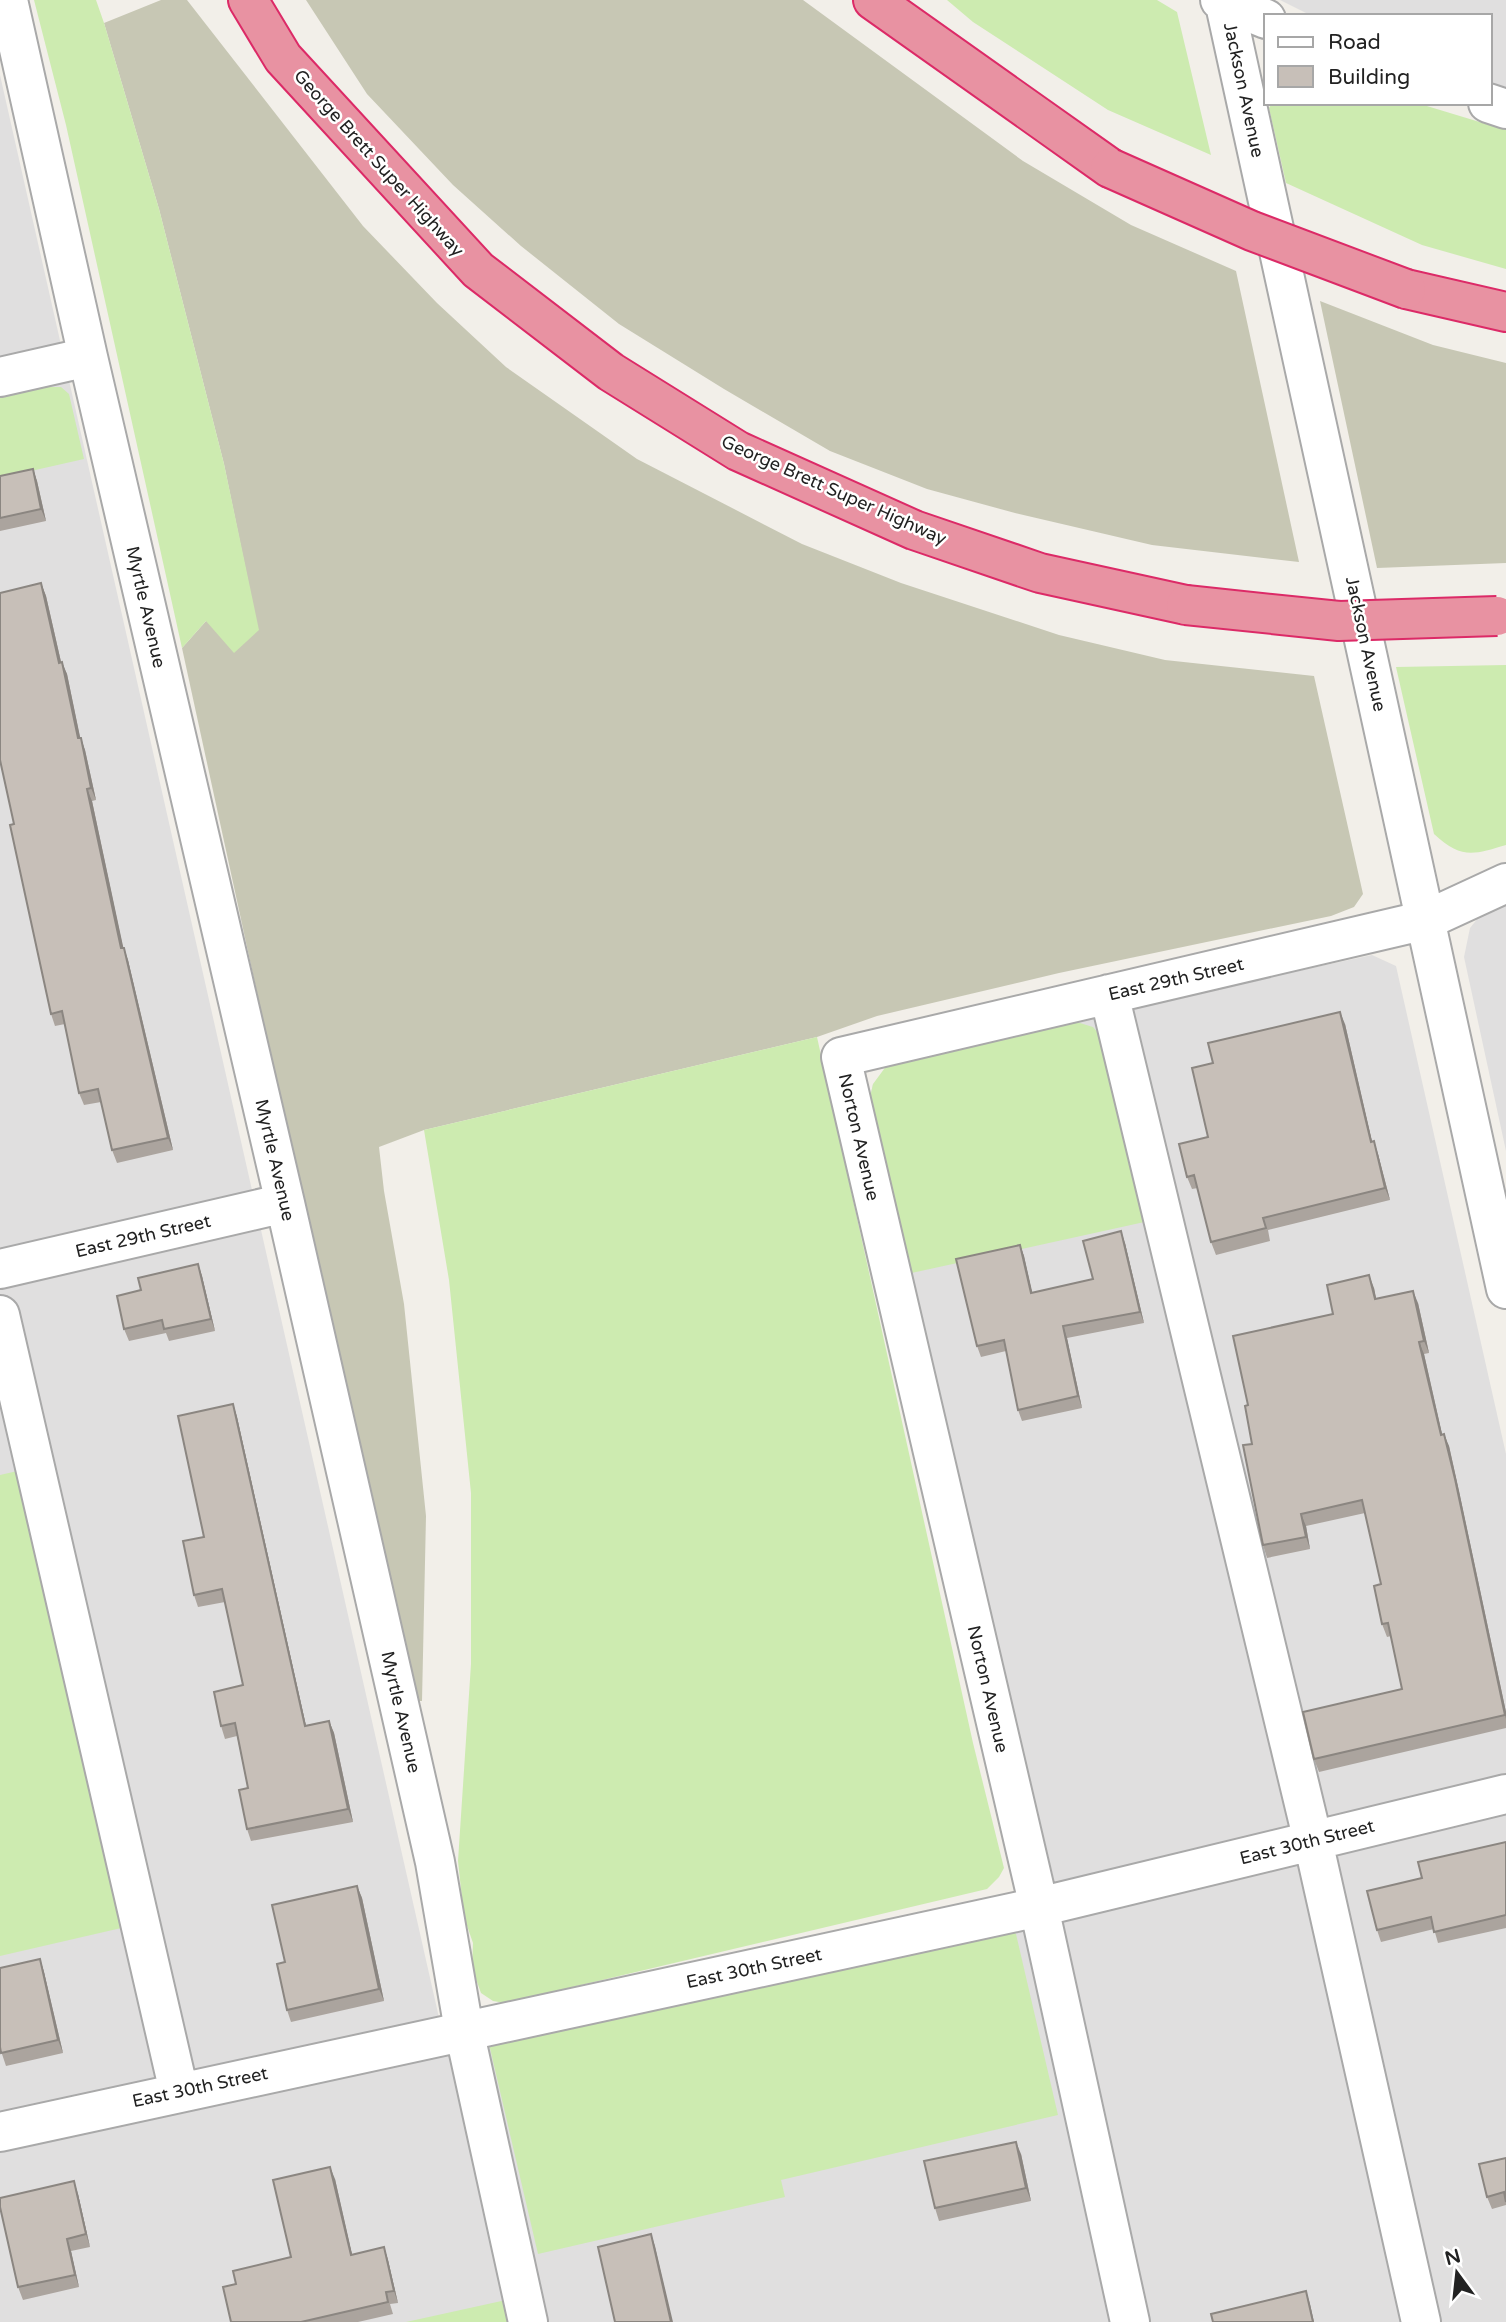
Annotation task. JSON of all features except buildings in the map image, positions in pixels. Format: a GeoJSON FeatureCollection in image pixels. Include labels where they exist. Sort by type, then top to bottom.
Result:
{"type":"FeatureCollection","features":[{"type":"Feature","properties":{"kind":"highway","name":"George Brett Super Highway"},"geometry":{"type":"LineString","coordinates":[[248,0],[284,58],[478,271],[611,372],[738,451],[914,530],[1040,573],[1186,605],[1339,621],[1502,616]]}},
{"type":"Feature","properties":{"kind":"highway"},"geometry":{"type":"LineString","coordinates":[[873,0],[1110,168],[1252,231],[1406,289],[1506,312]]}},
{"type":"Feature","properties":{"kind":"street","name":"Myrtle Avenue"},"geometry":{"type":"LineString","coordinates":[[8,0],[435,1862],[464,2030],[528,2322]]}},
{"type":"Feature","properties":{"kind":"street"},"geometry":{"type":"LineString","coordinates":[[1223,1],[1264,18]]}},
{"type":"Feature","properties":{"kind":"street","name":"Jackson Avenue"},"geometry":{"type":"LineString","coordinates":[[1223,1],[1506,1289]]}},
{"type":"Feature","properties":{"kind":"street"},"geometry":{"type":"LineString","coordinates":[[0,377],[88,357]]}},
{"type":"Feature","properties":{"kind":"street","name":"East 29th Street"},"geometry":{"type":"LineString","coordinates":[[841,1057],[1426,920],[1506,883]]}},
{"type":"Feature","properties":{"kind":"street"},"geometry":{"type":"LineString","coordinates":[[1109,994],[1313,1841],[1421,2322]]}},
{"type":"Feature","properties":{"kind":"street","name":"Norton Avenue"},"geometry":{"type":"LineString","coordinates":[[841,1057],[1039,1908],[1130,2322]]}},
{"type":"Feature","properties":{"kind":"street","name":"East 29th Street"},"geometry":{"type":"LineString","coordinates":[[0,1269],[285,1203]]}},
{"type":"Feature","properties":{"kind":"street"},"geometry":{"type":"LineString","coordinates":[[0,1315],[179,2092]]}},
{"type":"Feature","properties":{"kind":"street","name":"East 30th Street"},"geometry":{"type":"LineString","coordinates":[[0,2132],[1039,1908],[1506,1794]]}},
{"type":"Feature","properties":{"kind":"shaded area"},"geometry":{"type":"Polygon","coordinates":[[[161,0],[187,0],[363,226],[437,303],[506,367],[637,459],[802,544],[901,583],[1059,635],[1165,660],[1314,676],[1363,894],[1354,907],[1331,916],[1059,973],[877,1016],[817,1037],[424,1130],[379,1147],[404,1304],[426,1516],[422,1701],[411,1701],[182,648],[206,621],[258,630],[224,464],[159,209],[104,23],[161,0]]]}},
{"type":"Feature","properties":{"kind":"shaded area"},"geometry":{"type":"Polygon","coordinates":[[[306,0],[803,0],[1023,161],[1131,225],[1236,271],[1299,562],[1152,545],[1015,513],[927,489],[830,451],[619,324],[521,246],[453,185],[367,94],[306,0]]]}},
{"type":"Feature","properties":{"kind":"shaded area"},"geometry":{"type":"Polygon","coordinates":[[[1280,0],[1506,0],[1506,87],[1492,83],[1492,14],[1308,14],[1280,0]]]}},
{"type":"Feature","properties":{"kind":"shaded area"},"geometry":{"type":"Polygon","coordinates":[[[0,75],[447,2053],[1063,1918],[869,1102],[873,1084],[1070,1020],[1372,955],[1396,966],[1506,1454],[1506,2322],[0,2322],[0,75]]]}},
{"type":"Feature","properties":{"kind":"shaded area"},"geometry":{"type":"Polygon","coordinates":[[[1320,301],[1433,345],[1506,363],[1506,563],[1377,568],[1320,301]]]}},
{"type":"Feature","properties":{"kind":"shaded area"},"geometry":{"type":"Polygon","coordinates":[[[1506,895],[1506,1151],[1464,957],[1470,928],[1486,908],[1506,895]]]}},
{"type":"Feature","properties":{"kind":"green space"},"geometry":{"type":"Polygon","coordinates":[[[34,0],[96,0],[104,23],[159,209],[224,464],[259,630],[234,653],[206,621],[182,648],[66,125],[34,0]]]}},
{"type":"Feature","properties":{"kind":"green space"},"geometry":{"type":"Polygon","coordinates":[[[947,0],[1157,0],[1177,12],[1211,155],[1108,110],[973,22],[947,0]]]}},
{"type":"Feature","properties":{"kind":"green space"},"geometry":{"type":"Polygon","coordinates":[[[1271,105],[1424,105],[1506,130],[1506,269],[1422,245],[1286,183],[1269,108],[1271,105]]]}},
{"type":"Feature","properties":{"kind":"green space"},"geometry":{"type":"Polygon","coordinates":[[[44,387],[61,387],[69,394],[84,459],[0,478],[0,397],[44,387]]]}},
{"type":"Feature","properties":{"kind":"green space"},"geometry":{"type":"Polygon","coordinates":[[[1506,665],[1506,845],[1468,853],[1452,848],[1434,834],[1396,667],[1506,665]]]}},
{"type":"Feature","properties":{"kind":"green space"},"geometry":{"type":"Polygon","coordinates":[[[1070,1020],[1093,1027],[1106,1042],[1149,1221],[907,1274],[869,1102],[873,1084],[887,1065],[1070,1020]]]}},
{"type":"Feature","properties":{"kind":"green space"},"geometry":{"type":"Polygon","coordinates":[[[817,1037],[973,1743],[1004,1868],[987,1889],[505,2003],[493,2001],[481,1993],[472,1968],[473,1943],[464,1917],[458,1861],[471,1664],[471,1493],[449,1280],[424,1130],[817,1037]]]}},
{"type":"Feature","properties":{"kind":"green space"},"geometry":{"type":"Polygon","coordinates":[[[26,1469],[130,1926],[0,1956],[0,1475],[26,1469]]]}},
{"type":"Feature","properties":{"kind":"green space"},"geometry":{"type":"Polygon","coordinates":[[[1006,1925],[1016,1934],[1058,2115],[781,2180],[785,2197],[538,2254],[489,2044],[1006,1925]]]}},
{"type":"Feature","properties":{"kind":"green space"},"geometry":{"type":"Polygon","coordinates":[[[506,2300],[511,2322],[406,2322],[506,2300]]]}}]}
